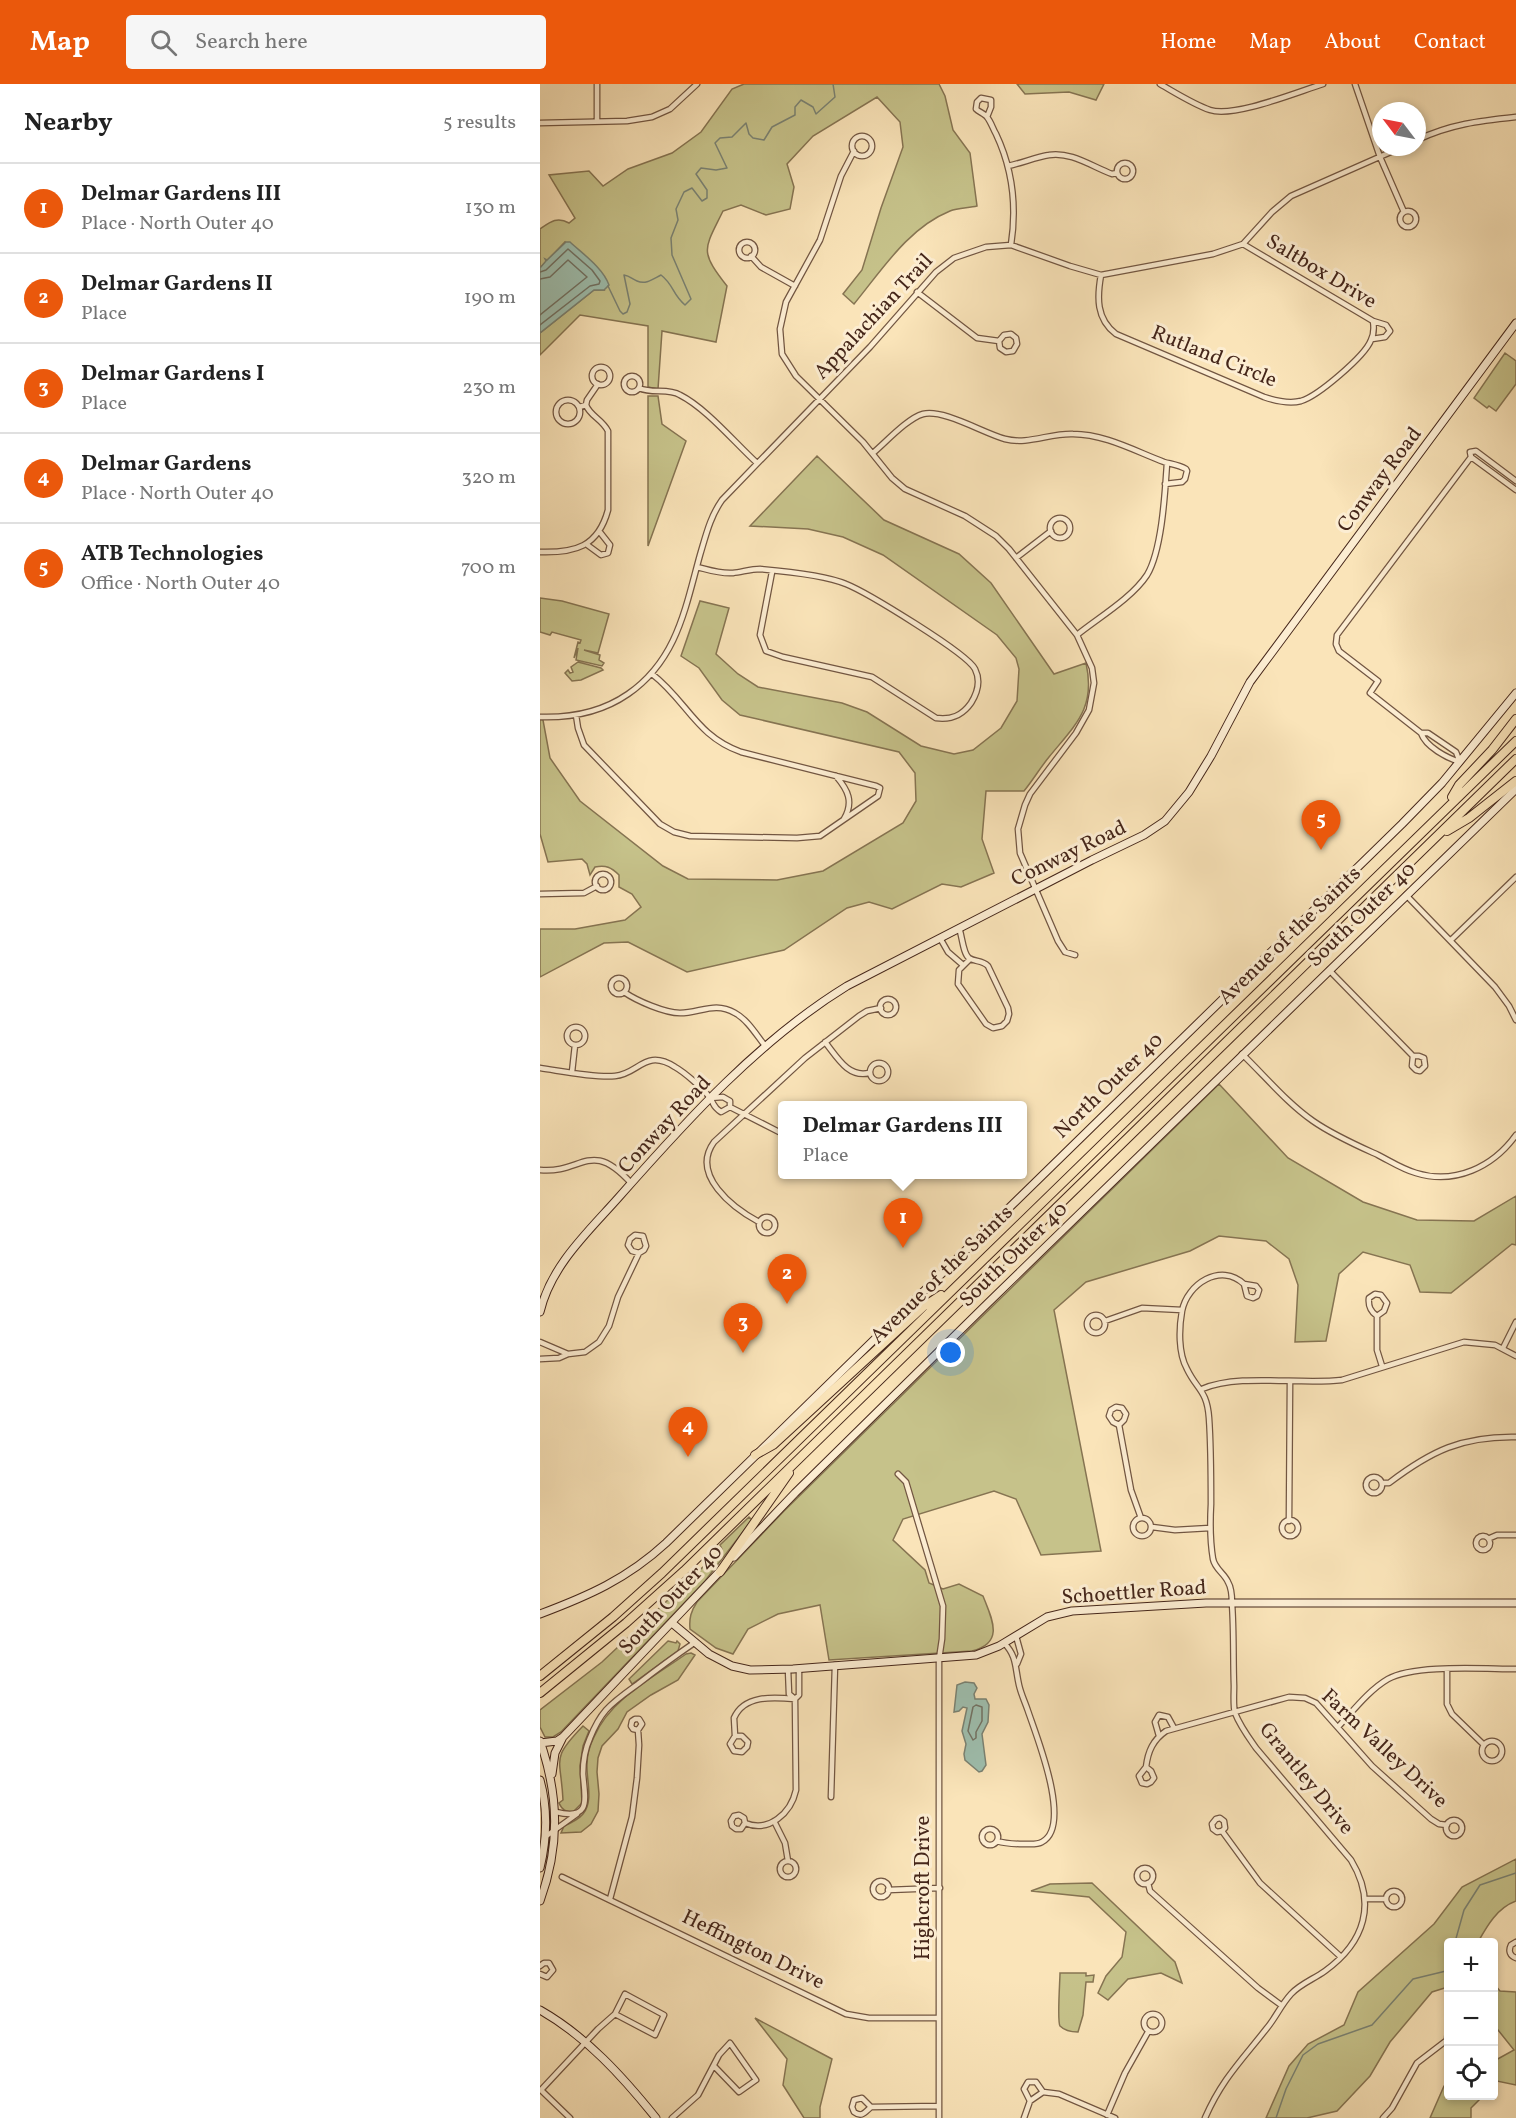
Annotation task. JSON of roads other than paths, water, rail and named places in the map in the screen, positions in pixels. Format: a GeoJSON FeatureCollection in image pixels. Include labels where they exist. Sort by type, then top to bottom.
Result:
{"type":"FeatureCollection","features":[{"type":"Feature","properties":{"kind":"highway"},"geometry":{"type":"LineString","coordinates":[[1445,808],[1460,785],[1516,719]]}},
{"type":"Feature","properties":{"kind":"highway","name":"Avenue of the Saints"},"geometry":{"type":"LineString","coordinates":[[540,1676],[613,1617],[662,1573],[1516,741]]}},
{"type":"Feature","properties":{"kind":"highway","name":"Avenue of the Saints"},"geometry":{"type":"LineString","coordinates":[[540,1693],[644,1608],[1516,759]]}},
{"type":"Feature","properties":{"kind":"highway"},"geometry":{"type":"LineString","coordinates":[[1434,839],[1469,818],[1516,781]]}},
{"type":"Feature","properties":{"kind":"highway"},"geometry":{"type":"LineString","coordinates":[[754,1455],[773,1445],[923,1307],[959,1283]]}},
{"type":"Feature","properties":{"kind":"highway"},"geometry":{"type":"LineString","coordinates":[[720,1572],[800,1457]]}},
{"type":"Feature","properties":{"kind":"street"},"geometry":{"type":"LineString","coordinates":[[597,84],[597,121]]}},
{"type":"Feature","properties":{"kind":"street"},"geometry":{"type":"LineString","coordinates":[[540,123],[627,121],[652,117],[670,109],[697,84]]}},
{"type":"Feature","properties":{"kind":"street"},"geometry":{"type":"LineString","coordinates":[[1160,84],[1211,111],[1223,112],[1243,109],[1323,84]]}},
{"type":"Feature","properties":{"kind":"street"},"geometry":{"type":"LineString","coordinates":[[1355,84],[1380,158],[1404,212]]}},
{"type":"Feature","properties":{"kind":"street"},"geometry":{"type":"LineString","coordinates":[[987,117],[1008,166],[1015,207],[1011,245]]}},
{"type":"Feature","properties":{"kind":"street"},"geometry":{"type":"LineString","coordinates":[[1426,136],[1467,122],[1516,117]]}},
{"type":"Feature","properties":{"kind":"street"},"geometry":{"type":"LineString","coordinates":[[854,152],[859,156],[868,154],[872,149],[871,142],[864,137],[858,138],[853,145],[854,152],[841,176],[820,240],[782,313],[780,329],[782,354],[796,376],[873,453],[892,478],[905,489],[965,516],[996,536],[1077,634],[1092,668],[1094,683],[1089,710],[1076,734],[1030,794],[1019,823],[1020,853],[1058,941],[1065,952],[1075,955]]}},
{"type":"Feature","properties":{"kind":"street"},"geometry":{"type":"LineString","coordinates":[[1008,166],[1058,155],[1079,160],[1112,174],[1117,173]]}},
{"type":"Feature","properties":{"kind":"street","name":"Appalachian Trail"},"geometry":{"type":"LineString","coordinates":[[540,717],[576,715],[594,711],[634,690],[652,674],[666,656],[678,632],[709,524],[717,508],[757,463],[870,347],[940,267],[954,258],[986,247],[1011,245],[1101,275],[1213,254],[1243,244],[1291,196],[1384,156]]}},
{"type":"Feature","properties":{"kind":"street","name":"Saltbox Drive"},"geometry":{"type":"LineString","coordinates":[[1243,244],[1373,321],[1372,339]]}},
{"type":"Feature","properties":{"kind":"street"},"geometry":{"type":"LineString","coordinates":[[751,256],[762,267],[795,286]]}},
{"type":"Feature","properties":{"kind":"street","name":"Rutland Circle"},"geometry":{"type":"LineString","coordinates":[[1101,275],[1097,294],[1100,312],[1103,321],[1116,334],[1272,399],[1292,402],[1303,400],[1343,372],[1372,339],[1385,337],[1390,331],[1386,325],[1373,321]]}},
{"type":"Feature","properties":{"kind":"street"},"geometry":{"type":"LineString","coordinates":[[917,292],[977,338],[999,340]]}},
{"type":"Feature","properties":{"kind":"street","name":"Conway Road"},"geometry":{"type":"LineString","coordinates":[[540,1312],[546,1291],[567,1256],[632,1183],[710,1098],[766,1047],[828,997],[1156,828],[1179,806],[1211,756],[1250,682],[1516,323]]}},
{"type":"Feature","properties":{"kind":"street"},"geometry":{"type":"LineString","coordinates":[[1011,334],[1016,338],[1017,344],[1013,351],[1005,352],[1000,348],[999,340],[1004,335],[1011,334]]}},
{"type":"Feature","properties":{"kind":"street"},"geometry":{"type":"LineString","coordinates":[[540,552],[566,551],[586,544],[599,531],[605,520],[608,510],[608,431],[602,421],[588,411],[586,405],[598,384]]}},
{"type":"Feature","properties":{"kind":"street"},"geometry":{"type":"LineString","coordinates":[[639,388],[651,392],[678,394],[693,403],[757,463]]}},
{"type":"Feature","properties":{"kind":"street"},"geometry":{"type":"LineString","coordinates":[[563,401],[574,401],[579,407],[578,418],[572,423],[564,423],[557,416],[558,406],[563,401]]}},
{"type":"Feature","properties":{"kind":"street"},"geometry":{"type":"LineString","coordinates":[[579,407],[586,405]]}},
{"type":"Feature","properties":{"kind":"street"},"geometry":{"type":"LineString","coordinates":[[873,453],[913,418],[932,413],[942,414],[1008,440],[1030,440],[1059,434],[1104,439],[1167,463],[1181,466],[1187,471],[1182,482],[1166,484]]}},
{"type":"Feature","properties":{"kind":"street"},"geometry":{"type":"LineString","coordinates":[[1461,762],[1450,759],[1424,740],[1421,733],[1370,693],[1378,681],[1339,651],[1336,644],[1337,635],[1471,457],[1470,452],[1474,450],[1516,481]]}},
{"type":"Feature","properties":{"kind":"street"},"geometry":{"type":"LineString","coordinates":[[1471,457],[1516,490]]}},
{"type":"Feature","properties":{"kind":"street"},"geometry":{"type":"LineString","coordinates":[[1077,634],[1138,586],[1147,574],[1155,558],[1158,543],[1167,463]]}},
{"type":"Feature","properties":{"kind":"street"},"geometry":{"type":"LineString","coordinates":[[1057,518],[1064,518],[1069,523],[1070,529],[1066,536],[1056,536],[1051,531],[1051,525],[1057,518]]}},
{"type":"Feature","properties":{"kind":"street"},"geometry":{"type":"LineString","coordinates":[[586,544],[601,555],[608,553],[610,545],[599,531]]}},
{"type":"Feature","properties":{"kind":"street"},"geometry":{"type":"LineString","coordinates":[[1016,558],[1051,531]]}},
{"type":"Feature","properties":{"kind":"street"},"geometry":{"type":"LineString","coordinates":[[697,567],[714,572],[731,573],[759,569],[822,577],[845,584],[917,625],[970,662],[979,687],[968,707],[956,717],[947,720],[936,718],[872,677],[772,654],[763,646],[760,635],[772,572]]}},
{"type":"Feature","properties":{"kind":"street"},"geometry":{"type":"LineString","coordinates":[[576,715],[584,745],[651,816],[674,832],[698,837],[808,838],[820,836],[878,796],[880,788],[724,746],[700,727],[677,696],[652,674]]}},
{"type":"Feature","properties":{"kind":"street","name":"North Outer 40"},"geometry":{"type":"LineString","coordinates":[[540,1614],[600,1589],[636,1568],[666,1543],[1402,824],[1461,762],[1516,693]]}},
{"type":"Feature","properties":{"kind":"street"},"geometry":{"type":"LineString","coordinates":[[1421,733],[1428,733],[1456,752],[1461,762]]}},
{"type":"Feature","properties":{"kind":"street"},"geometry":{"type":"LineString","coordinates":[[834,775],[846,787],[850,803],[843,822]]}},
{"type":"Feature","properties":{"kind":"street","name":"South Outer 40"},"geometry":{"type":"LineString","coordinates":[[540,1743],[557,1741],[563,1737],[816,1472],[1516,789]]}},
{"type":"Feature","properties":{"kind":"street"},"geometry":{"type":"LineString","coordinates":[[1451,940],[1516,877]]}},
{"type":"Feature","properties":{"kind":"street"},"geometry":{"type":"LineString","coordinates":[[540,894],[584,893],[597,886]]}},
{"type":"Feature","properties":{"kind":"street"},"geometry":{"type":"LineString","coordinates":[[1406,895],[1495,987],[1516,1020]]}},
{"type":"Feature","properties":{"kind":"street"},"geometry":{"type":"LineString","coordinates":[[959,928],[964,948],[970,959],[984,962],[988,966],[1008,1008],[1007,1022],[1002,1026],[993,1028],[986,1024],[958,984],[959,970],[970,959]]}},
{"type":"Feature","properties":{"kind":"street"},"geometry":{"type":"LineString","coordinates":[[940,938],[948,951],[963,965]]}},
{"type":"Feature","properties":{"kind":"street"},"geometry":{"type":"LineString","coordinates":[[954,955],[964,948]]}},
{"type":"Feature","properties":{"kind":"street"},"geometry":{"type":"LineString","coordinates":[[1329,970],[1413,1056]]}},
{"type":"Feature","properties":{"kind":"street"},"geometry":{"type":"LineString","coordinates":[[624,992],[634,999],[679,1013],[710,1007],[727,1009],[744,1020],[766,1047]]}},
{"type":"Feature","properties":{"kind":"street"},"geometry":{"type":"LineString","coordinates":[[759,1222],[725,1198],[711,1178],[707,1166],[709,1149],[805,1058],[859,1016],[867,1011],[881,1008]]}},
{"type":"Feature","properties":{"kind":"street"},"geometry":{"type":"LineString","coordinates":[[825,1042],[845,1067],[857,1073],[869,1072]]}},
{"type":"Feature","properties":{"kind":"street"},"geometry":{"type":"LineString","coordinates":[[572,1072],[575,1045]]}},
{"type":"Feature","properties":{"kind":"street"},"geometry":{"type":"LineString","coordinates":[[1242,1054],[1312,1120],[1352,1143],[1415,1173],[1443,1177],[1458,1176],[1482,1166],[1505,1150],[1516,1135]]}},
{"type":"Feature","properties":{"kind":"street"},"geometry":{"type":"LineString","coordinates":[[540,1068],[615,1076],[643,1062],[662,1061],[676,1067],[710,1098],[714,1107],[721,1112],[730,1107]]}},
{"type":"Feature","properties":{"kind":"street"},"geometry":{"type":"LineString","coordinates":[[883,1064],[887,1071],[886,1078],[881,1081],[873,1080],[869,1072],[872,1065],[883,1064]]}},
{"type":"Feature","properties":{"kind":"street"},"geometry":{"type":"LineString","coordinates":[[710,1098],[723,1097],[730,1101],[730,1107]]}},
{"type":"Feature","properties":{"kind":"street"},"geometry":{"type":"LineString","coordinates":[[730,1107],[778,1131]]}},
{"type":"Feature","properties":{"kind":"street"},"geometry":{"type":"LineString","coordinates":[[540,1170],[559,1169],[579,1161],[602,1161],[619,1169],[632,1183]]}},
{"type":"Feature","properties":{"kind":"street"},"geometry":{"type":"LineString","coordinates":[[542,1359],[585,1352],[605,1334],[621,1290],[639,1253],[644,1250],[646,1243],[643,1236],[635,1235],[630,1239],[628,1245],[632,1251],[639,1253]]}},
{"type":"Feature","properties":{"kind":"street","name":"Grantley Drive"},"geometry":{"type":"LineString","coordinates":[[1205,2118],[1226,2078],[1270,2024],[1281,2005],[1294,1990],[1322,1974],[1357,1938],[1364,1920],[1366,1899],[1358,1871],[1351,1860],[1248,1738],[1235,1712],[1232,1604],[1228,1582],[1218,1570],[1213,1558],[1210,1528],[1207,1402],[1202,1389],[1187,1370],[1181,1341],[1182,1310],[1197,1284],[1210,1277],[1222,1275],[1238,1278],[1244,1284]]}},
{"type":"Feature","properties":{"kind":"street"},"geometry":{"type":"LineString","coordinates":[[1378,1294],[1384,1297],[1387,1303],[1384,1311],[1377,1316],[1371,1311],[1369,1302],[1372,1295],[1378,1294]]}},
{"type":"Feature","properties":{"kind":"street"},"geometry":{"type":"LineString","coordinates":[[1105,1321],[1142,1308],[1182,1310]]}},
{"type":"Feature","properties":{"kind":"street"},"geometry":{"type":"LineString","coordinates":[[1095,1315],[1101,1316],[1105,1321],[1104,1330],[1099,1333],[1090,1332],[1087,1327],[1089,1318],[1095,1315]]}},
{"type":"Feature","properties":{"kind":"street"},"geometry":{"type":"LineString","coordinates":[[1377,1316],[1377,1350],[1382,1366]]}},
{"type":"Feature","properties":{"kind":"street"},"geometry":{"type":"LineString","coordinates":[[1503,1348],[1516,1322]]}},
{"type":"Feature","properties":{"kind":"street"},"geometry":{"type":"LineString","coordinates":[[540,1342],[568,1354]]}},
{"type":"Feature","properties":{"kind":"street"},"geometry":{"type":"LineString","coordinates":[[1202,1389],[1228,1381],[1342,1380],[1464,1342],[1485,1343],[1503,1348],[1516,1356]]}},
{"type":"Feature","properties":{"kind":"street"},"geometry":{"type":"LineString","coordinates":[[542,1359],[549,1349],[548,1345]]}},
{"type":"Feature","properties":{"kind":"street"},"geometry":{"type":"LineString","coordinates":[[1289,1521],[1290,1382]]}},
{"type":"Feature","properties":{"kind":"street"},"geometry":{"type":"LineString","coordinates":[[1119,1425],[1131,1490],[1141,1518],[1148,1521],[1152,1527],[1174,1530],[1210,1528]]}},
{"type":"Feature","properties":{"kind":"street"},"geometry":{"type":"LineString","coordinates":[[1384,1483],[1389,1483],[1437,1450],[1474,1439],[1516,1437]]}},
{"type":"Feature","properties":{"kind":"street","name":"Highcroft Drive"},"geometry":{"type":"LineString","coordinates":[[898,1474],[906,1482],[943,1606],[939,1659],[939,2118]]}},
{"type":"Feature","properties":{"kind":"street"},"geometry":{"type":"LineString","coordinates":[[1141,1518],[1134,1524],[1136,1533],[1144,1536],[1152,1527]]}},
{"type":"Feature","properties":{"kind":"street"},"geometry":{"type":"LineString","coordinates":[[1490,1538],[1497,1535],[1516,1535]]}},
{"type":"Feature","properties":{"kind":"street","name":"Schoettler Road"},"geometry":{"type":"LineString","coordinates":[[672,1623],[709,1654],[732,1666],[750,1670],[798,1669],[976,1655],[1004,1643],[1057,1613],[1206,1603],[1516,1603]]}},
{"type":"Feature","properties":{"kind":"street"},"geometry":{"type":"LineString","coordinates":[[1016,1635],[1021,1654],[1017,1664]]}},
{"type":"Feature","properties":{"kind":"street"},"geometry":{"type":"LineString","coordinates":[[545,1838],[579,1812],[585,1804],[583,1772],[585,1754],[590,1737],[604,1712],[694,1643]]}},
{"type":"Feature","properties":{"kind":"street"},"geometry":{"type":"LineString","coordinates":[[997,1841],[1005,1844],[1035,1844],[1048,1837],[1053,1826],[1051,1780],[1019,1687],[1017,1664],[1013,1654],[1004,1643]]}},
{"type":"Feature","properties":{"kind":"street"},"geometry":{"type":"LineString","coordinates":[[831,1797],[835,1665]]}},
{"type":"Feature","properties":{"kind":"street"},"geometry":{"type":"LineString","coordinates":[[788,1669],[789,1694],[795,1699]]}},
{"type":"Feature","properties":{"kind":"street"},"geometry":{"type":"LineString","coordinates":[[745,1823],[759,1826],[774,1821],[789,1808],[796,1790],[795,1699],[799,1695],[798,1669]]}},
{"type":"Feature","properties":{"kind":"street"},"geometry":{"type":"LineString","coordinates":[[1338,1727],[1387,1680],[1406,1672],[1516,1669]]}},
{"type":"Feature","properties":{"kind":"street"},"geometry":{"type":"LineString","coordinates":[[1447,1670],[1447,1704],[1452,1714],[1483,1744]]}},
{"type":"Feature","properties":{"kind":"street","name":"Farm Valley Drive"},"geometry":{"type":"LineString","coordinates":[[1159,1736],[1174,1728],[1297,1697],[1316,1703],[1389,1783],[1431,1819],[1439,1824],[1447,1825]]}},
{"type":"Feature","properties":{"kind":"street"},"geometry":{"type":"LineString","coordinates":[[735,1736],[734,1718],[744,1704],[757,1700],[795,1699]]}},
{"type":"Feature","properties":{"kind":"street"},"geometry":{"type":"LineString","coordinates":[[1146,1767],[1150,1749],[1159,1736],[1155,1722],[1159,1715],[1167,1716],[1174,1728]]}},
{"type":"Feature","properties":{"kind":"street"},"geometry":{"type":"LineString","coordinates":[[610,1899],[634,1805],[638,1730]]}},
{"type":"Feature","properties":{"kind":"street"},"geometry":{"type":"LineString","coordinates":[[540,1901],[551,1865],[555,1830],[556,1812],[551,1766],[563,1737]]}},
{"type":"Feature","properties":{"kind":"street"},"geometry":{"type":"LineString","coordinates":[[1491,1741],[1500,1745],[1502,1752],[1499,1759],[1493,1762],[1486,1760],[1482,1753],[1483,1744],[1491,1741]]}},
{"type":"Feature","properties":{"kind":"street"},"geometry":{"type":"LineString","coordinates":[[540,1743],[552,1785]]}},
{"type":"Feature","properties":{"kind":"street"},"geometry":{"type":"LineString","coordinates":[[540,1780],[545,1806],[545,1838],[540,1868]]}},
{"type":"Feature","properties":{"kind":"street"},"geometry":{"type":"LineString","coordinates":[[556,1812],[570,1815],[579,1812]]}},
{"type":"Feature","properties":{"kind":"street"},"geometry":{"type":"LineString","coordinates":[[774,1821],[785,1843],[789,1861]]}},
{"type":"Feature","properties":{"kind":"street"},"geometry":{"type":"LineString","coordinates":[[1222,1831],[1260,1883],[1341,1957]]}},
{"type":"Feature","properties":{"kind":"street","name":"Heffington Drive"},"geometry":{"type":"LineString","coordinates":[[562,1876],[846,2014],[869,2018],[939,2018]]}},
{"type":"Feature","properties":{"kind":"street"},"geometry":{"type":"LineString","coordinates":[[1148,1883],[1150,1891],[1258,1988],[1281,2005]]}},
{"type":"Feature","properties":{"kind":"street"},"geometry":{"type":"LineString","coordinates":[[888,1890],[940,1888]]}},
{"type":"Feature","properties":{"kind":"street"},"geometry":{"type":"LineString","coordinates":[[1366,1899],[1385,1899]]}},
{"type":"Feature","properties":{"kind":"street"},"geometry":{"type":"LineString","coordinates":[[1516,1942],[1511,1945],[1509,1951],[1516,1958]]}},
{"type":"Feature","properties":{"kind":"street"},"geometry":{"type":"LineString","coordinates":[[540,1966],[547,1963],[553,1968],[551,1974],[541,1977]]}},
{"type":"Feature","properties":{"kind":"street"},"geometry":{"type":"LineString","coordinates":[[570,2118],[541,2090],[585,2042],[615,2014],[625,1994],[664,2015],[655,2035],[615,2014]]}},
{"type":"Feature","properties":{"kind":"street"},"geometry":{"type":"LineString","coordinates":[[540,2010],[585,2042],[626,2081],[656,2118]]}},
{"type":"Feature","properties":{"kind":"street"},"geometry":{"type":"LineString","coordinates":[[1153,2014],[1160,2016],[1163,2021],[1160,2029],[1153,2033],[1148,2032],[1144,2024],[1146,2018],[1153,2014]]}},
{"type":"Feature","properties":{"kind":"street"},"geometry":{"type":"LineString","coordinates":[[1107,2115],[1125,2073],[1148,2032]]}},
{"type":"Feature","properties":{"kind":"street"},"geometry":{"type":"LineString","coordinates":[[672,2118],[698,2095],[714,2066],[725,2047],[730,2043],[756,2080],[739,2092],[714,2066]]}},
{"type":"Feature","properties":{"kind":"street"},"geometry":{"type":"LineString","coordinates":[[1383,2118],[1392,2108],[1417,2063],[1444,2043]]}},
{"type":"Feature","properties":{"kind":"street"},"geometry":{"type":"LineString","coordinates":[[1030,2101],[1024,2089],[1028,2082],[1036,2082],[1043,2092]]}},
{"type":"Feature","properties":{"kind":"street"},"geometry":{"type":"LineString","coordinates":[[1024,2118],[1032,2098],[1043,2092],[1059,2094],[1114,2118]]}},
{"type":"Feature","properties":{"kind":"street"},"geometry":{"type":"LineString","coordinates":[[871,2107],[939,2106]]}},
{"type":"Feature","properties":{"kind":"water"},"geometry":{"type":"Polygon","coordinates":[[[566,242],[570,242],[592,262],[609,285],[604,290],[594,290],[540,333],[540,268],[546,261],[545,259],[547,260],[566,242]]]}},
{"type":"Feature","properties":{"kind":"water"},"geometry":{"type":"Polygon","coordinates":[[[965,1682],[974,1683],[977,1688],[974,1694],[975,1699],[986,1699],[989,1705],[988,1722],[982,1734],[986,1765],[979,1772],[965,1760],[966,1744],[962,1731],[967,1708],[963,1707],[954,1712],[957,1685],[965,1682]]]}},
{"type":"Feature","properties":{"kind":"waterway"},"geometry":{"type":"LineString","coordinates":[[608,286],[623,314],[627,312],[630,304],[624,275],[643,282],[661,275],[685,305],[691,299],[672,255],[671,238],[678,220],[676,209],[684,192],[692,188],[702,201],[707,198],[707,190],[696,174],[701,168],[716,170],[727,168],[715,143],[720,138],[732,137],[746,123],[749,134],[753,138],[764,140],[772,127],[795,115],[795,107],[801,100],[813,107],[816,114],[835,97],[833,84]]}},
{"type":"Feature","properties":{"kind":"waterway"},"geometry":{"type":"LineString","coordinates":[[1456,1938],[1464,1910],[1480,1885],[1516,1873]]}},
{"type":"Feature","properties":{"kind":"waterway"},"geometry":{"type":"LineString","coordinates":[[1276,2118],[1286,2089],[1303,2055],[1318,2044],[1372,2025],[1413,1979],[1444,1971]]}},
{"type":"Feature","properties":{"kind":"place","name":"ATB Technologies"},"geometry":{"type":"Point","coordinates":[1321,850]}},
{"type":"Feature","properties":{"kind":"place","name":"Delmar Gardens III"},"geometry":{"type":"Point","coordinates":[903,1248]}},
{"type":"Feature","properties":{"kind":"place","name":"Delmar Gardens II"},"geometry":{"type":"Point","coordinates":[787,1304]}},
{"type":"Feature","properties":{"kind":"place","name":"Delmar Gardens I"},"geometry":{"type":"Point","coordinates":[743,1353]}},
{"type":"Feature","properties":{"kind":"place","name":"Delmar Gardens"},"geometry":{"type":"Point","coordinates":[688,1457]}}]}
